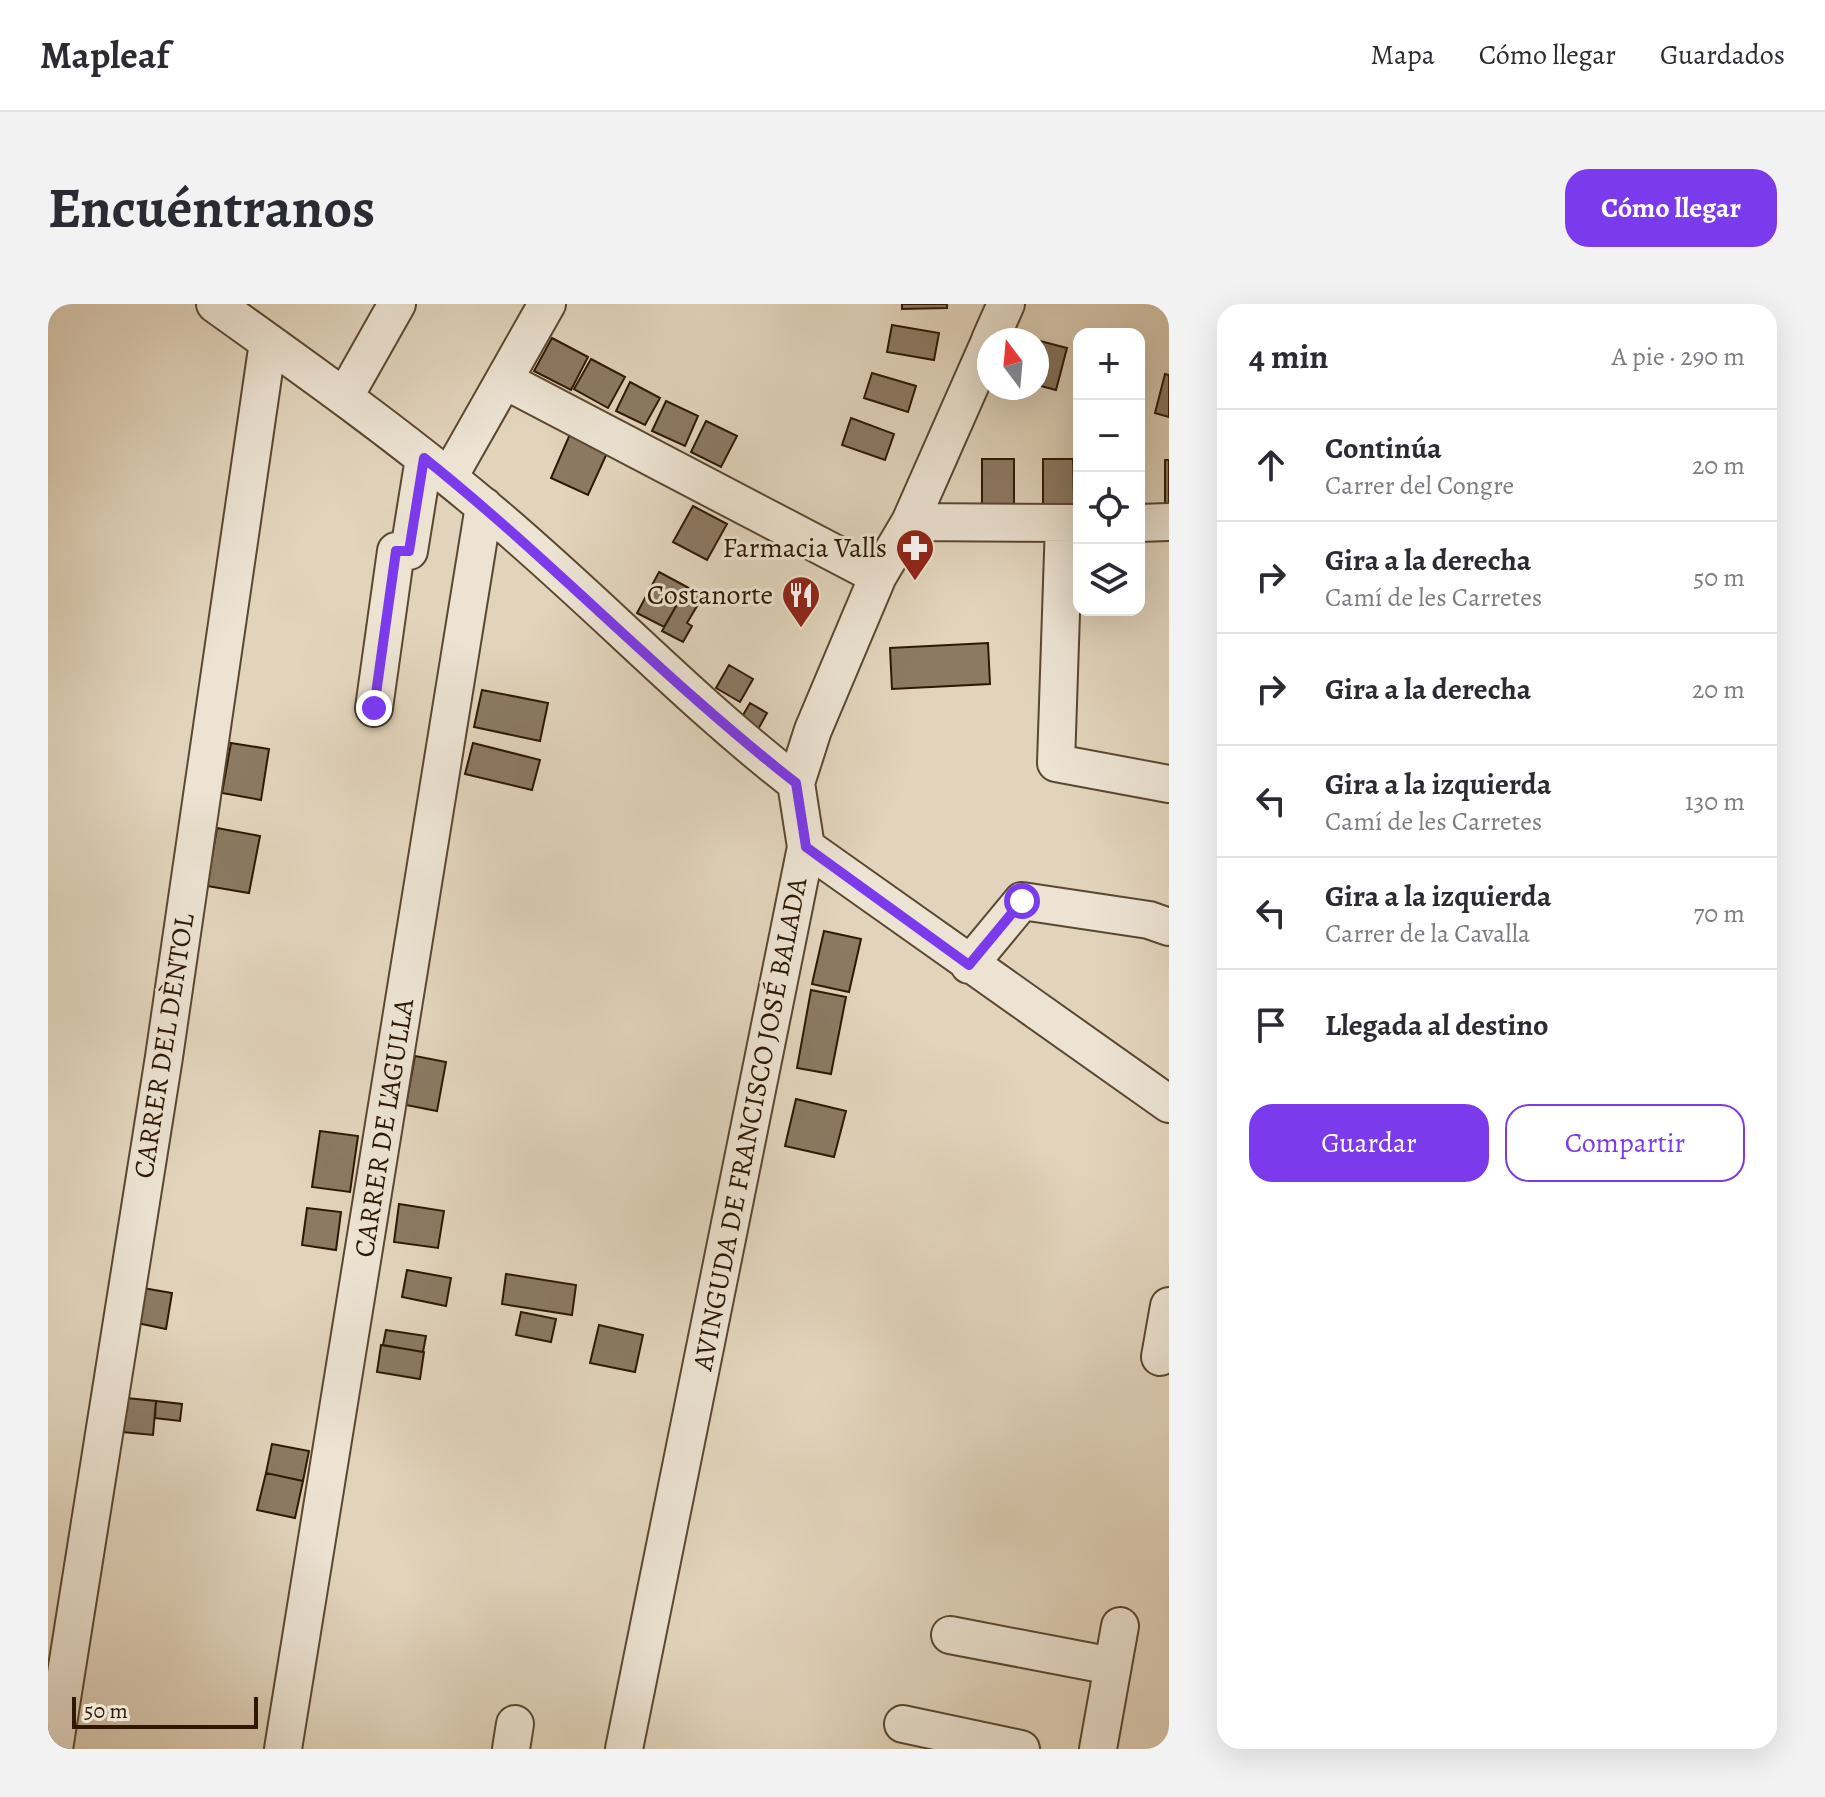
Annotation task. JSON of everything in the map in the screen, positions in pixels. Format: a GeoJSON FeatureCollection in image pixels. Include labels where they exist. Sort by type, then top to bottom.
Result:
{"type":"FeatureCollection","features":[{"type":"Feature","properties":{"kind":"street"},"geometry":{"type":"LineString","coordinates":[[215,304],[345,396],[484,506],[748,746],[796,783]]}},
{"type":"Feature","properties":{"kind":"street"},"geometry":{"type":"LineString","coordinates":[[345,396],[397,304]]}},
{"type":"Feature","properties":{"kind":"street"},"geometry":{"type":"LineString","coordinates":[[374,708],[396,551],[409,551],[436,468],[504,380],[547,304]]}},
{"type":"Feature","properties":{"kind":"street","name":"AVINGUDA DE FRANCISCO JOSÉ BALADA"},"geometry":{"type":"LineString","coordinates":[[996,328],[1006,304]]}},
{"type":"Feature","properties":{"kind":"street","name":"CARRER DEL DÈNTOL"},"geometry":{"type":"LineString","coordinates":[[54,1749],[164,1057],[268,342]]}},
{"type":"Feature","properties":{"kind":"street","name":"AVINGUDA DE FRANCISCO JOSÉ BALADA"},"geometry":{"type":"LineString","coordinates":[[624,1749],[806,847],[796,783],[813,730],[878,576],[910,522],[977,370]]}},
{"type":"Feature","properties":{"kind":"street"},"geometry":{"type":"LineString","coordinates":[[504,380],[878,576]]}},
{"type":"Feature","properties":{"kind":"street","name":"CARRER DE L'AGULLA"},"geometry":{"type":"LineString","coordinates":[[283,1749],[484,506]]}},
{"type":"Feature","properties":{"kind":"street"},"geometry":{"type":"LineString","coordinates":[[910,522],[1072,523],[1056,763],[1169,784]]}},
{"type":"Feature","properties":{"kind":"street"},"geometry":{"type":"LineString","coordinates":[[1145,523],[1169,522]]}},
{"type":"Feature","properties":{"kind":"street"},"geometry":{"type":"LineString","coordinates":[[748,746],[784,745],[799,740],[813,730]]}},
{"type":"Feature","properties":{"kind":"street"},"geometry":{"type":"LineString","coordinates":[[806,847],[1169,1104]]}},
{"type":"Feature","properties":{"kind":"street"},"geometry":{"type":"LineString","coordinates":[[969,965],[1022,901],[1149,920],[1169,927]]}},
{"type":"Feature","properties":{"kind":"street"},"geometry":{"type":"LineString","coordinates":[[1160,1357],[1169,1306]]}},
{"type":"Feature","properties":{"kind":"street"},"geometry":{"type":"LineString","coordinates":[[1098,1749],[1120,1626]]}},
{"type":"Feature","properties":{"kind":"street"},"geometry":{"type":"LineString","coordinates":[[950,1635],[1112,1666]]}},
{"type":"Feature","properties":{"kind":"street"},"geometry":{"type":"LineString","coordinates":[[903,1724],[1021,1749]]}},
{"type":"Feature","properties":{"kind":"building"},"geometry":{"type":"Polygon","coordinates":[[[902,304],[947,304],[947,308],[902,309],[902,304]]]}},
{"type":"Feature","properties":{"kind":"building"},"geometry":{"type":"Polygon","coordinates":[[[892,325],[939,333],[934,360],[887,352],[892,325]]]}},
{"type":"Feature","properties":{"kind":"building"},"geometry":{"type":"Polygon","coordinates":[[[552,338],[588,357],[571,390],[534,371],[552,338]]]}},
{"type":"Feature","properties":{"kind":"building"},"geometry":{"type":"Polygon","coordinates":[[[1049,343],[1067,348],[1056,390],[1049,388],[1049,343]]]}},
{"type":"Feature","properties":{"kind":"building"},"geometry":{"type":"Polygon","coordinates":[[[591,359],[625,377],[608,408],[574,389],[591,359]]]}},
{"type":"Feature","properties":{"kind":"building"},"geometry":{"type":"Polygon","coordinates":[[[872,373],[916,386],[908,412],[864,398],[872,373]]]}},
{"type":"Feature","properties":{"kind":"building"},"geometry":{"type":"Polygon","coordinates":[[[1165,374],[1169,375],[1169,417],[1155,413],[1165,374]]]}},
{"type":"Feature","properties":{"kind":"building"},"geometry":{"type":"Polygon","coordinates":[[[630,382],[660,398],[645,425],[616,411],[630,382]]]}},
{"type":"Feature","properties":{"kind":"building"},"geometry":{"type":"Polygon","coordinates":[[[666,401],[698,416],[685,446],[652,431],[666,401]]]}},
{"type":"Feature","properties":{"kind":"building"},"geometry":{"type":"Polygon","coordinates":[[[851,418],[894,434],[885,460],[842,445],[851,418]]]}},
{"type":"Feature","properties":{"kind":"building"},"geometry":{"type":"Polygon","coordinates":[[[706,421],[737,436],[721,467],[691,452],[706,421]]]}},
{"type":"Feature","properties":{"kind":"building"},"geometry":{"type":"Polygon","coordinates":[[[570,434],[608,451],[588,495],[551,478],[570,434]]]}},
{"type":"Feature","properties":{"kind":"building"},"geometry":{"type":"Polygon","coordinates":[[[982,459],[1014,459],[1014,505],[982,505],[982,459]]]}},
{"type":"Feature","properties":{"kind":"building"},"geometry":{"type":"Polygon","coordinates":[[[1043,459],[1073,459],[1073,505],[1043,505],[1043,459]]]}},
{"type":"Feature","properties":{"kind":"building"},"geometry":{"type":"Polygon","coordinates":[[[1165,460],[1169,460],[1169,513],[1165,513],[1165,460]]]}},
{"type":"Feature","properties":{"kind":"building"},"geometry":{"type":"Polygon","coordinates":[[[693,506],[727,524],[707,560],[673,542],[693,506]]]}},
{"type":"Feature","properties":{"kind":"building"},"geometry":{"type":"Polygon","coordinates":[[[659,572],[687,587],[664,627],[637,613],[659,572]]]}},
{"type":"Feature","properties":{"kind":"building"},"geometry":{"type":"Polygon","coordinates":[[[687,587],[703,596],[687,623],[692,626],[683,642],[662,631],[687,587]]]}},
{"type":"Feature","properties":{"kind":"building"},"geometry":{"type":"Polygon","coordinates":[[[988,643],[990,684],[892,689],[890,648],[988,643]]]}},
{"type":"Feature","properties":{"kind":"building"},"geometry":{"type":"Polygon","coordinates":[[[729,665],[753,679],[740,702],[716,688],[729,665]]]}},
{"type":"Feature","properties":{"kind":"building"},"geometry":{"type":"Polygon","coordinates":[[[482,690],[548,703],[540,741],[474,727],[482,690]]]}},
{"type":"Feature","properties":{"kind":"building"},"geometry":{"type":"Polygon","coordinates":[[[750,703],[767,713],[756,733],[739,722],[750,703]]]}},
{"type":"Feature","properties":{"kind":"building"},"geometry":{"type":"Polygon","coordinates":[[[231,743],[269,749],[261,800],[222,793],[231,743]]]}},
{"type":"Feature","properties":{"kind":"building"},"geometry":{"type":"Polygon","coordinates":[[[473,743],[540,760],[532,790],[465,774],[473,743]]]}},
{"type":"Feature","properties":{"kind":"building"},"geometry":{"type":"Polygon","coordinates":[[[217,828],[260,836],[249,893],[207,886],[217,828]]]}},
{"type":"Feature","properties":{"kind":"building"},"geometry":{"type":"Polygon","coordinates":[[[824,931],[861,939],[849,992],[812,984],[824,931]]]}},
{"type":"Feature","properties":{"kind":"building"},"geometry":{"type":"Polygon","coordinates":[[[811,990],[846,997],[831,1074],[797,1068],[811,990]]]}},
{"type":"Feature","properties":{"kind":"building"},"geometry":{"type":"Polygon","coordinates":[[[415,1056],[446,1062],[437,1111],[406,1105],[415,1056]]]}},
{"type":"Feature","properties":{"kind":"building"},"geometry":{"type":"Polygon","coordinates":[[[796,1099],[846,1111],[834,1157],[785,1146],[796,1099]]]}},
{"type":"Feature","properties":{"kind":"building"},"geometry":{"type":"Polygon","coordinates":[[[320,1131],[358,1136],[350,1192],[312,1187],[320,1131]]]}},
{"type":"Feature","properties":{"kind":"building"},"geometry":{"type":"Polygon","coordinates":[[[399,1204],[444,1211],[438,1248],[394,1242],[399,1204]]]}},
{"type":"Feature","properties":{"kind":"building"},"geometry":{"type":"Polygon","coordinates":[[[307,1208],[341,1212],[336,1250],[302,1245],[307,1208]]]}},
{"type":"Feature","properties":{"kind":"building"},"geometry":{"type":"Polygon","coordinates":[[[407,1270],[451,1278],[446,1306],[402,1297],[407,1270]]]}},
{"type":"Feature","properties":{"kind":"building"},"geometry":{"type":"Polygon","coordinates":[[[506,1274],[576,1285],[572,1315],[502,1304],[506,1274]]]}},
{"type":"Feature","properties":{"kind":"building"},"geometry":{"type":"Polygon","coordinates":[[[143,1288],[172,1293],[166,1329],[137,1323],[143,1288]]]}},
{"type":"Feature","properties":{"kind":"building"},"geometry":{"type":"Polygon","coordinates":[[[521,1312],[556,1319],[551,1342],[516,1335],[521,1312]]]}},
{"type":"Feature","properties":{"kind":"building"},"geometry":{"type":"Polygon","coordinates":[[[599,1325],[643,1335],[635,1372],[590,1363],[599,1325]]]}},
{"type":"Feature","properties":{"kind":"building"},"geometry":{"type":"Polygon","coordinates":[[[386,1330],[426,1336],[423,1352],[383,1345],[386,1330]]]}},
{"type":"Feature","properties":{"kind":"building"},"geometry":{"type":"Polygon","coordinates":[[[381,1345],[424,1352],[420,1379],[377,1372],[381,1345]]]}},
{"type":"Feature","properties":{"kind":"building"},"geometry":{"type":"Polygon","coordinates":[[[116,1397],[156,1401],[153,1435],[112,1431],[116,1397]]]}},
{"type":"Feature","properties":{"kind":"building"},"geometry":{"type":"Polygon","coordinates":[[[156,1401],[182,1404],[180,1421],[155,1418],[156,1401]]]}},
{"type":"Feature","properties":{"kind":"building"},"geometry":{"type":"Polygon","coordinates":[[[272,1444],[309,1451],[303,1481],[266,1473],[272,1444]]]}},
{"type":"Feature","properties":{"kind":"building"},"geometry":{"type":"Polygon","coordinates":[[[266,1473],[303,1481],[295,1518],[257,1510],[266,1473]]]}},
{"type":"Feature","properties":{"kind":"place","name":"Farmacia Valls"},"geometry":{"type":"Point","coordinates":[915,582]}},
{"type":"Feature","properties":{"kind":"place","name":"Costanorte"},"geometry":{"type":"Point","coordinates":[801,629]}},
{"type":"Feature","properties":{"kind":"route"},"geometry":{"type":"LineString","coordinates":[[374,708],[396,551],[409,551],[424,458],[484,506],[748,746],[796,783],[806,847],[969,965],[1022,901]]}}]}
